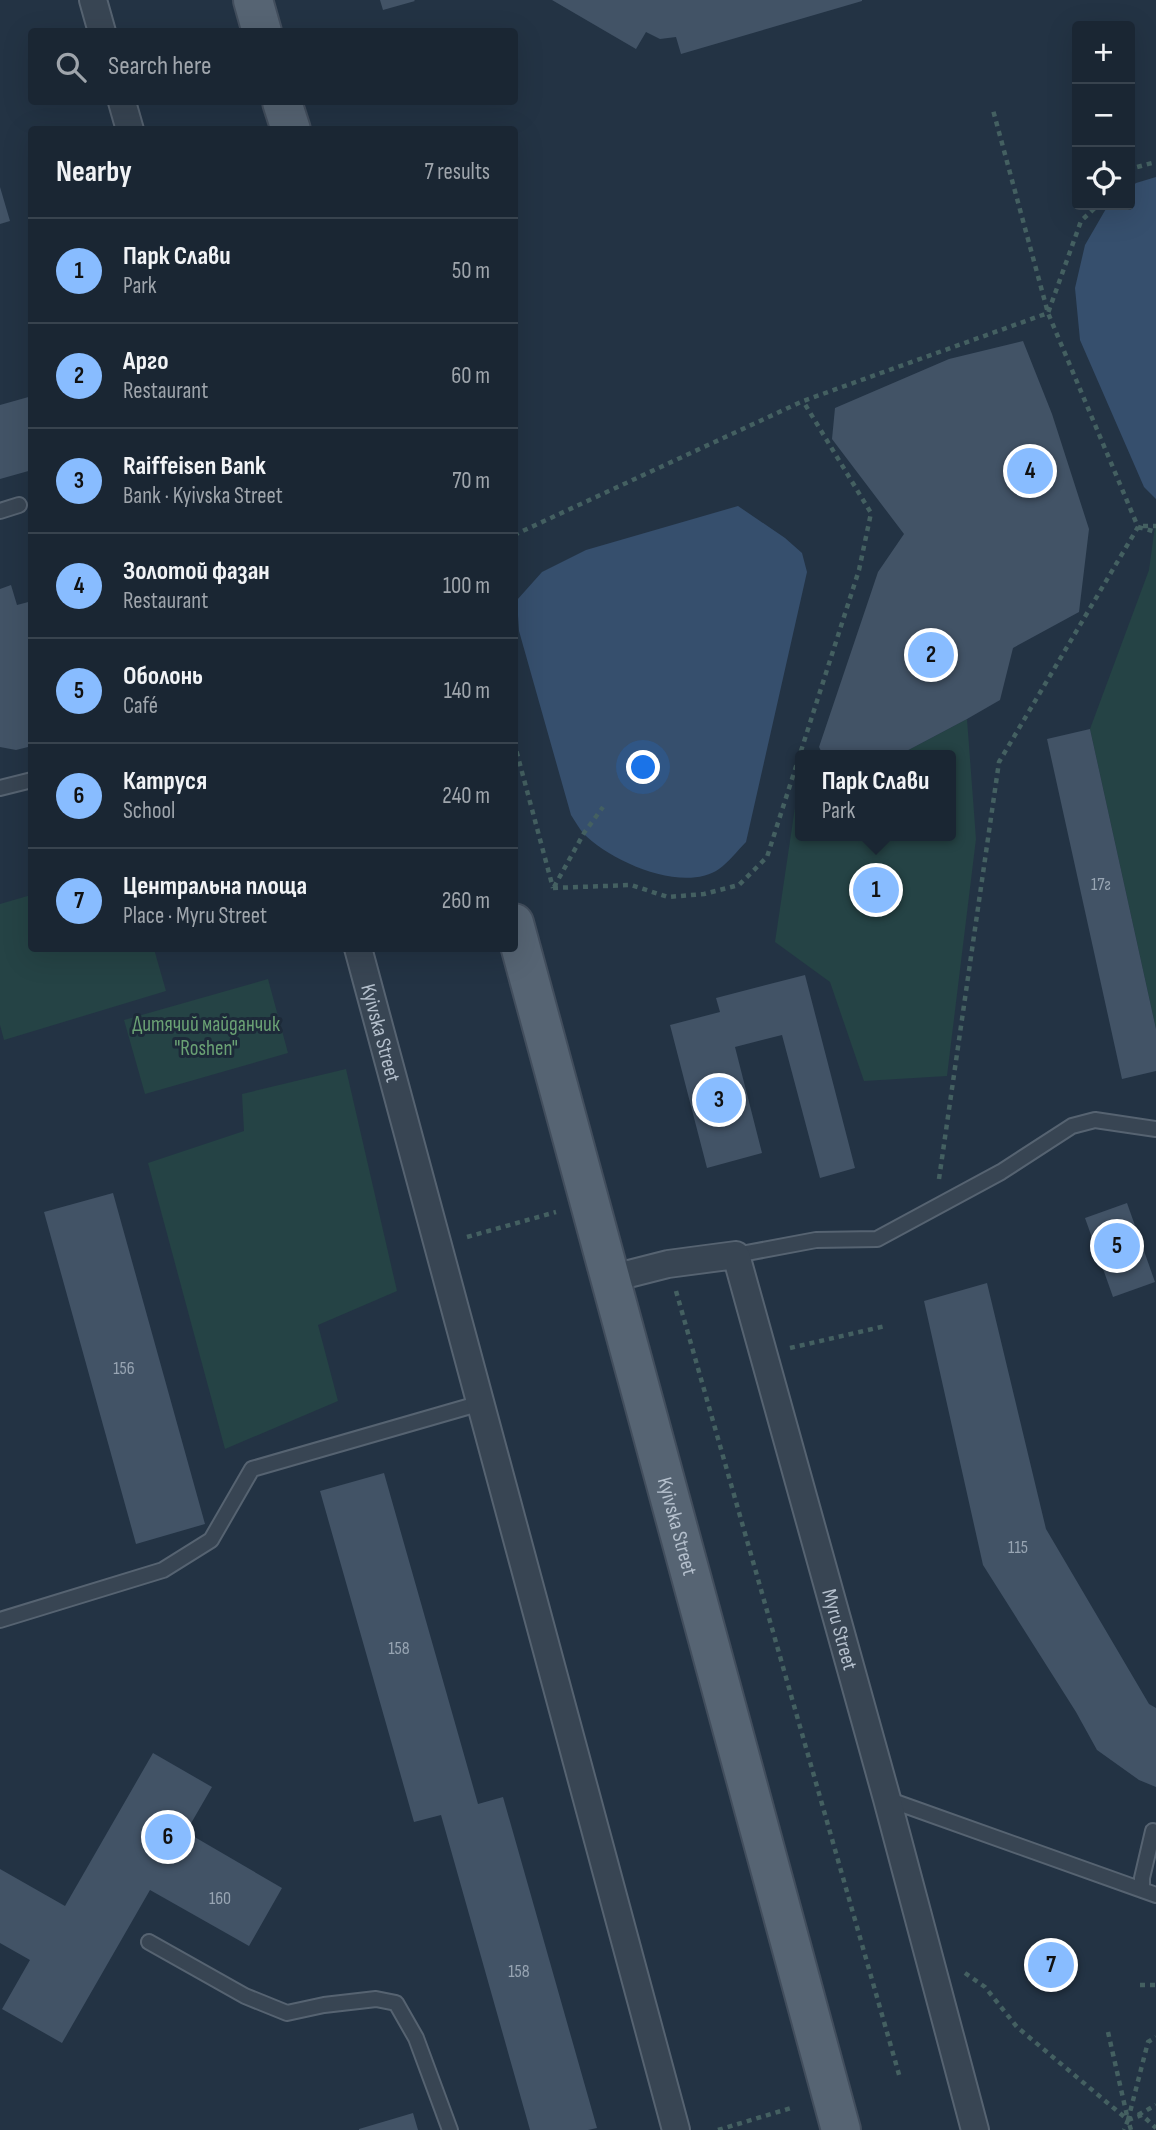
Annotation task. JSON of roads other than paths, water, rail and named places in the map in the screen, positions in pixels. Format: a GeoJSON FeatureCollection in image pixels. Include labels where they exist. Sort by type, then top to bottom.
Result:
{"type":"FeatureCollection","features":[{"type":"Feature","properties":{"kind":"main road"},"geometry":{"type":"LineString","coordinates":[[253,0],[261,28]]}},
{"type":"Feature","properties":{"kind":"main road"},"geometry":{"type":"LineString","coordinates":[[283,105],[289,126]]}},
{"type":"Feature","properties":{"kind":"main road","name":"Kyivska Street"},"geometry":{"type":"LineString","coordinates":[[518,938],[841,2130]]}},
{"type":"Feature","properties":{"kind":"street"},"geometry":{"type":"LineString","coordinates":[[93,0],[101,28]]}},
{"type":"Feature","properties":{"kind":"street"},"geometry":{"type":"LineString","coordinates":[[123,105],[129,126]]}},
{"type":"Feature","properties":{"kind":"street","name":"Kyivska Street"},"geometry":{"type":"LineString","coordinates":[[359,952],[676,2130]]}},
{"type":"Feature","properties":{"kind":"street"},"geometry":{"type":"LineString","coordinates":[[609,1279],[668,1264],[736,1255]]}},
{"type":"Feature","properties":{"kind":"street","name":"Myru Street"},"geometry":{"type":"LineString","coordinates":[[736,1255],[887,1799],[975,2130]]}},
{"type":"Feature","properties":{"kind":"lane"},"geometry":{"type":"LineString","coordinates":[[0,511],[19,505]]}},
{"type":"Feature","properties":{"kind":"lane"},"geometry":{"type":"LineString","coordinates":[[0,789],[28,781]]}},
{"type":"Feature","properties":{"kind":"lane"},"geometry":{"type":"LineString","coordinates":[[736,1255],[816,1240],[877,1239],[1001,1172],[1072,1126],[1095,1120],[1156,1129]]}},
{"type":"Feature","properties":{"kind":"lane"},"geometry":{"type":"LineString","coordinates":[[0,1620],[163,1570],[211,1540],[252,1469],[481,1403]]}},
{"type":"Feature","properties":{"kind":"lane"},"geometry":{"type":"LineString","coordinates":[[887,1799],[1149,1892]]}},
{"type":"Feature","properties":{"kind":"lane"},"geometry":{"type":"LineString","coordinates":[[1149,1892],[1142,1878],[1153,1832]]}},
{"type":"Feature","properties":{"kind":"lane"},"geometry":{"type":"LineString","coordinates":[[149,1942],[245,1996],[288,2013],[324,2005],[376,1999],[396,2003],[416,2038],[450,2130]]}},
{"type":"Feature","properties":{"kind":"water"},"geometry":{"type":"Polygon","coordinates":[[[1156,177],[1156,499],[1144,487],[1080,340],[1075,288],[1085,245],[1105,210],[1135,210],[1136,183],[1156,177]]]}},
{"type":"Feature","properties":{"kind":"water"},"geometry":{"type":"Polygon","coordinates":[[[738,506],[802,553],[807,572],[746,842],[723,866],[704,876],[667,876],[628,863],[595,844],[583,833],[571,815],[519,631],[518,599],[542,572],[586,550],[738,506]]]}},
{"type":"Feature","properties":{"kind":"place","name":"Золотой фазан"},"geometry":{"type":"Point","coordinates":[1030,471]}},
{"type":"Feature","properties":{"kind":"place","name":"Арго"},"geometry":{"type":"Point","coordinates":[931,655]}},
{"type":"Feature","properties":{"kind":"place","name":"Парк Слави"},"geometry":{"type":"Point","coordinates":[876,890]}},
{"type":"Feature","properties":{"kind":"place","name":"Raiffeisen Bank"},"geometry":{"type":"Point","coordinates":[719,1100]}},
{"type":"Feature","properties":{"kind":"place","name":"Оболонь"},"geometry":{"type":"Point","coordinates":[1117,1246]}},
{"type":"Feature","properties":{"kind":"place","name":"Катруся"},"geometry":{"type":"Point","coordinates":[168,1837]}},
{"type":"Feature","properties":{"kind":"place","name":"Центральна площа"},"geometry":{"type":"Point","coordinates":[1051,1965]}},
{"type":"Feature","properties":{"kind":"park label","name":"Дитячий майданчик \"Roshen\""},"geometry":{"type":"Point","coordinates":[206,1036]}}]}
